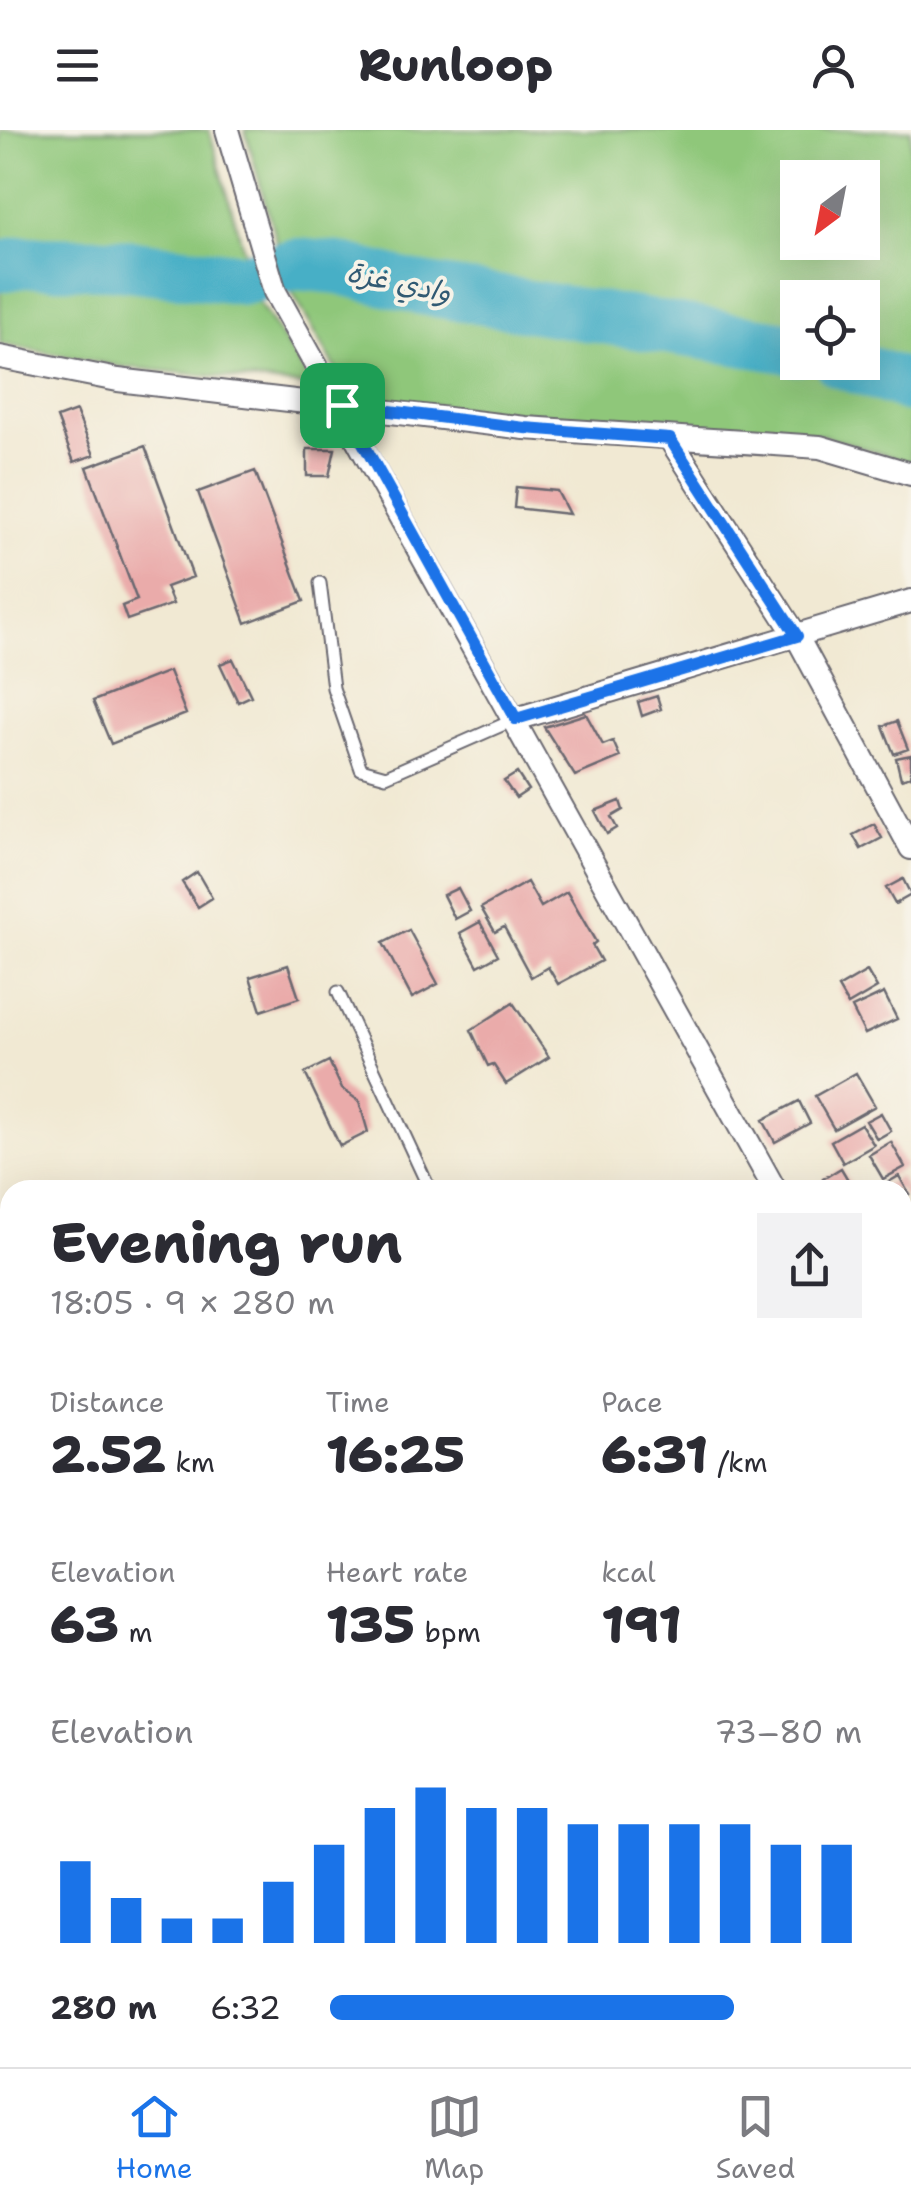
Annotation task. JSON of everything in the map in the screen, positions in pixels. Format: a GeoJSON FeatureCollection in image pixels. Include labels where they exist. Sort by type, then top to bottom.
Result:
{"type":"FeatureCollection","features":[{"type":"Feature","properties":{"kind":"street"},"geometry":{"type":"LineString","coordinates":[[227,130],[275,292],[342,405],[770,1180]]}},
{"type":"Feature","properties":{"kind":"street"},"geometry":{"type":"LineString","coordinates":[[0,356],[118,380],[525,428],[820,446],[911,474]]}},
{"type":"Feature","properties":{"kind":"street"},"geometry":{"type":"LineString","coordinates":[[670,439],[797,636],[911,848]]}},
{"type":"Feature","properties":{"kind":"street"},"geometry":{"type":"LineString","coordinates":[[516,719],[911,601]]}},
{"type":"Feature","properties":{"kind":"lane"},"geometry":{"type":"LineString","coordinates":[[320,583],[333,688],[361,768],[386,776],[516,719]]}},
{"type":"Feature","properties":{"kind":"lane"},"geometry":{"type":"LineString","coordinates":[[338,992],[425,1180]]}},
{"type":"Feature","properties":{"kind":"green space"},"geometry":{"type":"Polygon","coordinates":[[[0,130],[209,130],[259,303],[314,387],[123,367],[0,344],[0,130]]]}},
{"type":"Feature","properties":{"kind":"green space"},"geometry":{"type":"Polygon","coordinates":[[[245,130],[911,130],[911,463],[822,435],[514,415],[351,395],[289,287],[245,130]]]}},
{"type":"Feature","properties":{"kind":"building"},"geometry":{"type":"Polygon","coordinates":[[[76,411],[94,455],[74,462],[57,418],[76,411]]]}},
{"type":"Feature","properties":{"kind":"building"},"geometry":{"type":"Polygon","coordinates":[[[145,446],[193,577],[166,587],[173,604],[127,620],[122,606],[137,600],[87,467],[145,446]]]}},
{"type":"Feature","properties":{"kind":"building"},"geometry":{"type":"Polygon","coordinates":[[[307,449],[335,449],[329,476],[307,476],[307,449]]]}},
{"type":"Feature","properties":{"kind":"building"},"geometry":{"type":"Polygon","coordinates":[[[255,471],[304,601],[246,623],[198,492],[255,471]]]}},
{"type":"Feature","properties":{"kind":"building"},"geometry":{"type":"Polygon","coordinates":[[[516,487],[557,491],[569,514],[514,508],[516,487]]]}},
{"type":"Feature","properties":{"kind":"building"},"geometry":{"type":"Polygon","coordinates":[[[233,659],[251,696],[238,702],[220,664],[233,659]]]}},
{"type":"Feature","properties":{"kind":"building"},"geometry":{"type":"Polygon","coordinates":[[[169,671],[186,714],[111,744],[93,701],[169,671]]]}},
{"type":"Feature","properties":{"kind":"building"},"geometry":{"type":"Polygon","coordinates":[[[657,696],[661,709],[642,716],[638,702],[657,696]]]}},
{"type":"Feature","properties":{"kind":"building"},"geometry":{"type":"Polygon","coordinates":[[[586,714],[603,745],[613,741],[620,757],[575,776],[544,727],[586,714]]]}},
{"type":"Feature","properties":{"kind":"building"},"geometry":{"type":"Polygon","coordinates":[[[897,721],[908,749],[894,754],[883,726],[897,721]]]}},
{"type":"Feature","properties":{"kind":"building"},"geometry":{"type":"Polygon","coordinates":[[[911,755],[911,776],[901,779],[896,758],[911,755]]]}},
{"type":"Feature","properties":{"kind":"building"},"geometry":{"type":"Polygon","coordinates":[[[517,773],[528,790],[516,798],[504,781],[517,773]]]}},
{"type":"Feature","properties":{"kind":"building"},"geometry":{"type":"Polygon","coordinates":[[[620,801],[623,810],[611,817],[617,828],[607,834],[595,811],[620,801]]]}},
{"type":"Feature","properties":{"kind":"building"},"geometry":{"type":"Polygon","coordinates":[[[874,824],[882,838],[861,849],[853,835],[874,824]]]}},
{"type":"Feature","properties":{"kind":"building"},"geometry":{"type":"Polygon","coordinates":[[[197,872],[212,898],[198,907],[182,882],[197,872]]]}},
{"type":"Feature","properties":{"kind":"building"},"geometry":{"type":"Polygon","coordinates":[[[903,879],[911,895],[895,904],[886,888],[903,879]]]}},
{"type":"Feature","properties":{"kind":"building"},"geometry":{"type":"Polygon","coordinates":[[[527,882],[541,907],[567,892],[596,942],[592,945],[601,961],[558,984],[548,967],[531,977],[504,927],[495,932],[481,908],[527,882]]]}},
{"type":"Feature","properties":{"kind":"building"},"geometry":{"type":"Polygon","coordinates":[[[458,888],[470,911],[455,919],[443,895],[458,888]]]}},
{"type":"Feature","properties":{"kind":"building"},"geometry":{"type":"Polygon","coordinates":[[[480,922],[498,955],[478,966],[460,933],[480,922]]]}},
{"type":"Feature","properties":{"kind":"building"},"geometry":{"type":"Polygon","coordinates":[[[409,930],[438,984],[412,998],[383,943],[409,930]]]}},
{"type":"Feature","properties":{"kind":"building"},"geometry":{"type":"Polygon","coordinates":[[[288,965],[299,998],[261,1011],[250,977],[288,965]]]}},
{"type":"Feature","properties":{"kind":"building"},"geometry":{"type":"Polygon","coordinates":[[[867,971],[877,988],[848,1005],[838,988],[867,971]]]}},
{"type":"Feature","properties":{"kind":"building"},"geometry":{"type":"Polygon","coordinates":[[[884,993],[897,1019],[865,1034],[852,1008],[884,993]]]}},
{"type":"Feature","properties":{"kind":"building"},"geometry":{"type":"Polygon","coordinates":[[[513,1003],[549,1057],[506,1084],[493,1064],[488,1066],[471,1030],[513,1003]]]}},
{"type":"Feature","properties":{"kind":"building"},"geometry":{"type":"Polygon","coordinates":[[[329,1061],[342,1089],[359,1101],[368,1132],[340,1146],[305,1073],[329,1061]]]}},
{"type":"Feature","properties":{"kind":"building"},"geometry":{"type":"Polygon","coordinates":[[[856,1073],[875,1106],[834,1129],[815,1096],[856,1073]]]}},
{"type":"Feature","properties":{"kind":"building"},"geometry":{"type":"Polygon","coordinates":[[[799,1101],[810,1123],[775,1142],[763,1120],[799,1101]]]}},
{"type":"Feature","properties":{"kind":"building"},"geometry":{"type":"Polygon","coordinates":[[[881,1113],[891,1131],[877,1139],[866,1121],[881,1113]]]}},
{"type":"Feature","properties":{"kind":"building"},"geometry":{"type":"Polygon","coordinates":[[[861,1124],[874,1145],[843,1163],[831,1141],[861,1124]]]}},
{"type":"Feature","properties":{"kind":"building"},"geometry":{"type":"Polygon","coordinates":[[[891,1142],[905,1167],[883,1179],[869,1155],[891,1142]]]}},
{"type":"Feature","properties":{"kind":"building"},"geometry":{"type":"Polygon","coordinates":[[[841,1168],[848,1180],[824,1180],[841,1168]]]}},
{"type":"Feature","properties":{"kind":"waterway","name":"وادي غزة"},"geometry":{"type":"LineString","coordinates":[[0,266],[24,262],[109,263],[244,279],[296,264],[338,268],[422,289],[780,346]]}},
{"type":"Feature","properties":{"kind":"waterway","name":"وادي غزة"},"geometry":{"type":"LineString","coordinates":[[880,376],[911,387]]}},
{"type":"Feature","properties":{"kind":"route"},"geometry":{"type":"LineString","coordinates":[[342,405],[525,428],[670,439],[797,636],[516,719],[342,405]]}}]}
